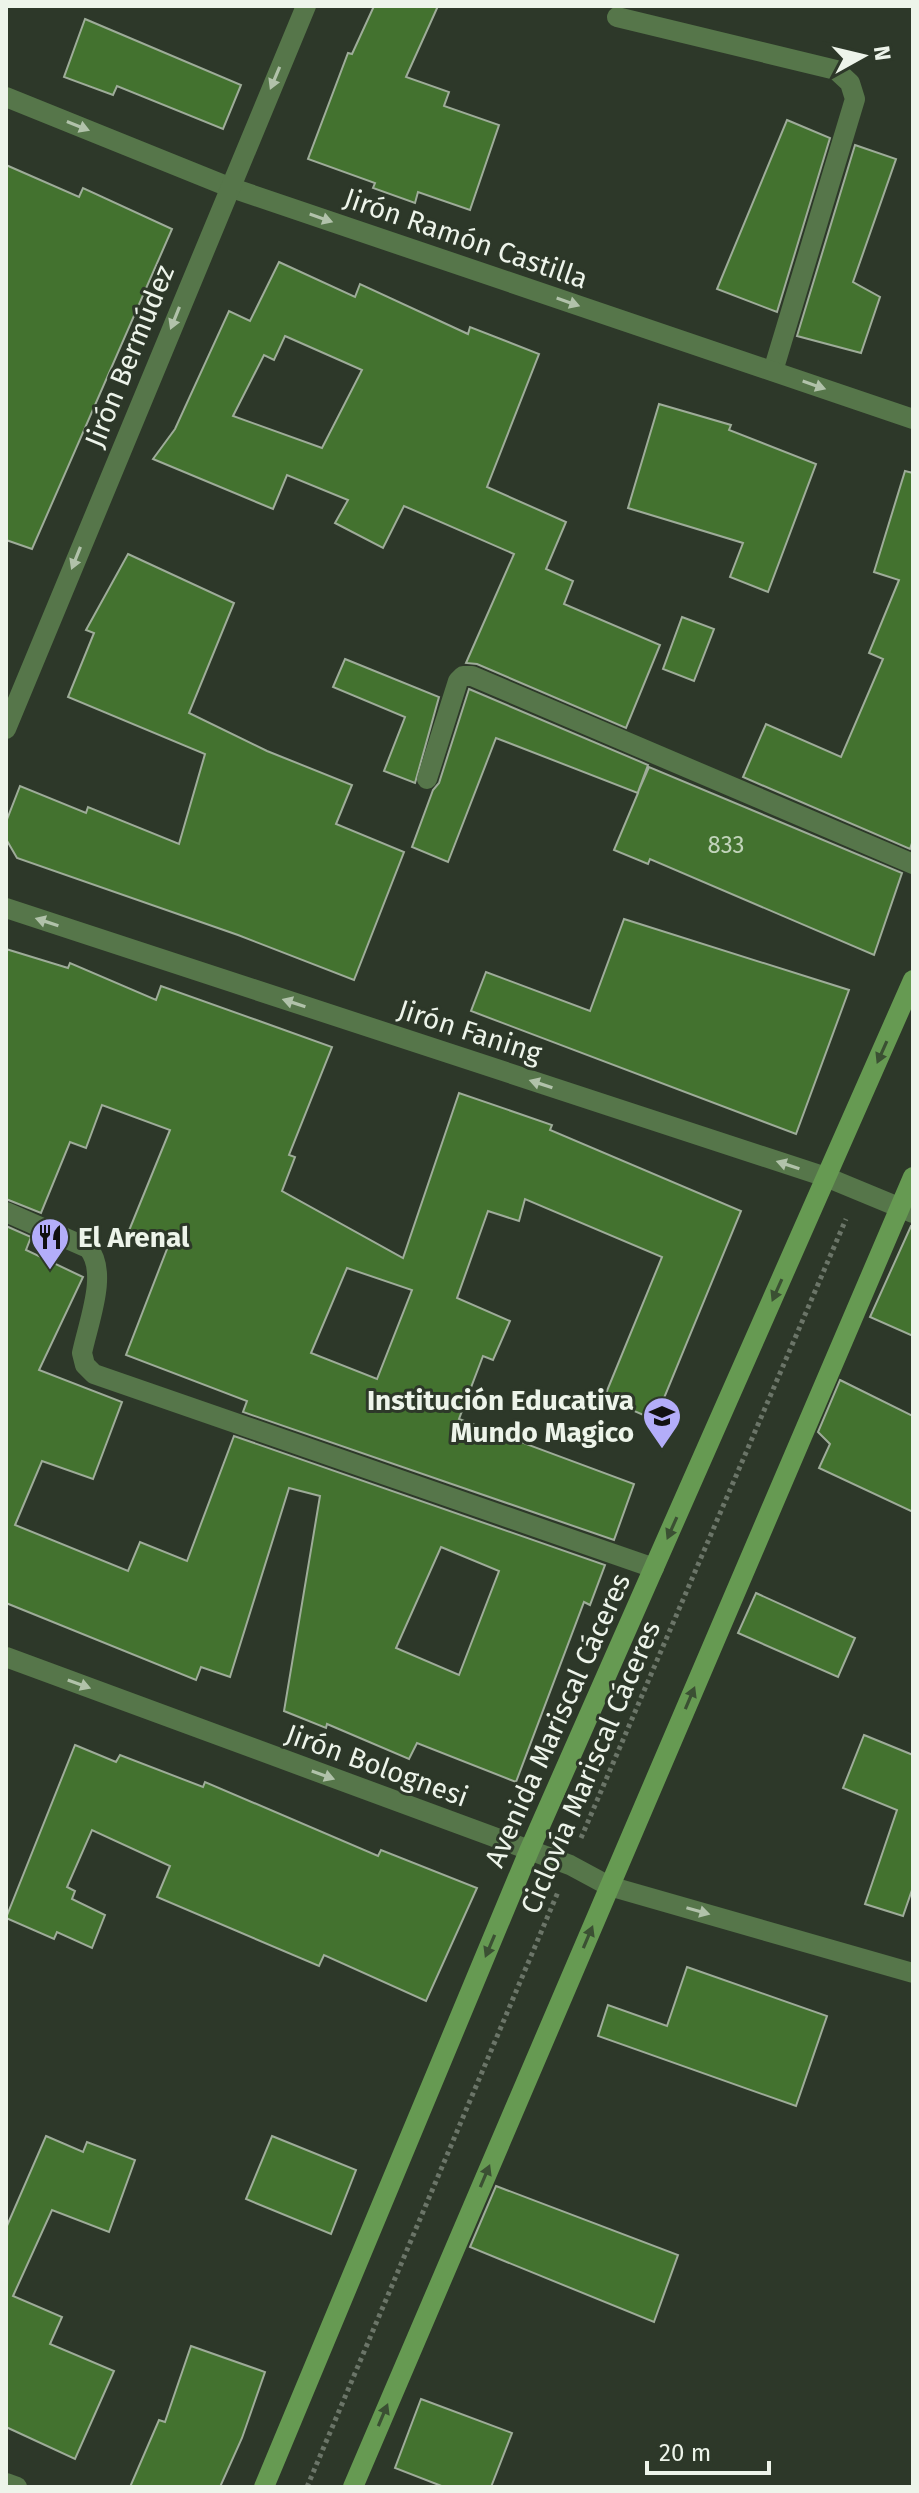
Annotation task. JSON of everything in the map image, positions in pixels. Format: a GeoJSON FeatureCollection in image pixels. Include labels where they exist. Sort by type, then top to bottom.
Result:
{"type":"FeatureCollection","features":[{"type":"Feature","properties":{"kind":"main road","name":"Avenida Mariscal Cáceres"},"geometry":{"type":"LineString","coordinates":[[264,2487],[529,1851],[913,980]]}},
{"type":"Feature","properties":{"kind":"main road"},"geometry":{"type":"LineString","coordinates":[[353,2487],[609,1886],[906,1211],[913,1177]]}},
{"type":"Feature","properties":{"kind":"street","name":"Jirón Bermúdez"},"geometry":{"type":"LineString","coordinates":[[6,729],[306,6]]}},
{"type":"Feature","properties":{"kind":"street"},"geometry":{"type":"LineString","coordinates":[[617,17],[836,70],[850,83],[855,99],[773,371]]}},
{"type":"Feature","properties":{"kind":"street","name":"Jirón Ramón Castilla"},"geometry":{"type":"LineString","coordinates":[[6,97],[229,187],[913,419]]}},
{"type":"Feature","properties":{"kind":"street"},"geometry":{"type":"LineString","coordinates":[[427,779],[458,681],[463,676],[472,676],[913,864]]}},
{"type":"Feature","properties":{"kind":"street","name":"Jirón Faning"},"geometry":{"type":"LineString","coordinates":[[6,908],[826,1177],[906,1211]]}},
{"type":"Feature","properties":{"kind":"street"},"geometry":{"type":"LineString","coordinates":[[6,1212],[88,1248],[96,1257],[97,1274],[82,1353],[85,1365],[94,1374],[654,1568]]}},
{"type":"Feature","properties":{"kind":"street","name":"Jirón Bolognesi"},"geometry":{"type":"LineString","coordinates":[[6,1657],[570,1865],[609,1886],[913,1973]]}},
{"type":"Feature","properties":{"kind":"street"},"geometry":{"type":"LineString","coordinates":[[6,2483],[17,2487]]}},
{"type":"Feature","properties":{"kind":"path","name":"Ciclovía Mariscal Cáceres"},"geometry":{"type":"LineString","coordinates":[[307,2487],[859,1189]]}},
{"type":"Feature","properties":{"kind":"building"},"geometry":{"type":"Polygon","coordinates":[[[374,6],[438,6],[406,77],[449,92],[444,106],[499,125],[470,210],[418,192],[415,203],[373,188],[375,183],[308,159],[348,53],[352,54],[374,6]]]}},
{"type":"Feature","properties":{"kind":"building"},"geometry":{"type":"Polygon","coordinates":[[[85,19],[241,85],[223,129],[117,86],[113,95],[64,77],[85,19]]]}},
{"type":"Feature","properties":{"kind":"building"},"geometry":{"type":"Polygon","coordinates":[[[787,120],[830,138],[777,312],[717,289],[787,120]]]}},
{"type":"Feature","properties":{"kind":"building"},"geometry":{"type":"Polygon","coordinates":[[[855,145],[896,159],[853,282],[880,297],[861,353],[797,336],[855,145]]]}},
{"type":"Feature","properties":{"kind":"building"},"geometry":{"type":"Polygon","coordinates":[[[6,165],[79,197],[83,188],[172,229],[32,549],[6,540],[6,165]]]}},
{"type":"Feature","properties":{"kind":"building"},"geometry":{"type":"Polygon","coordinates":[[[279,262],[355,297],[360,284],[468,334],[470,327],[539,354],[487,487],[566,522],[546,569],[573,581],[564,604],[660,645],[626,728],[477,664],[466,663],[514,554],[404,506],[383,548],[335,523],[348,500],[287,475],[273,509],[153,459],[175,429],[229,311],[250,321],[279,262]],[[285,336],[274,360],[264,355],[233,416],[322,448],[362,370],[285,336]]]}},
{"type":"Feature","properties":{"kind":"building"},"geometry":{"type":"Polygon","coordinates":[[[659,404],[731,425],[729,430],[816,464],[768,592],[730,577],[743,543],[628,508],[659,404]]]}},
{"type":"Feature","properties":{"kind":"building"},"geometry":{"type":"Polygon","coordinates":[[[905,471],[913,473],[913,840],[910,849],[743,777],[766,724],[841,757],[883,659],[869,653],[899,580],[874,572],[905,471]]]}},
{"type":"Feature","properties":{"kind":"building"},"geometry":{"type":"Polygon","coordinates":[[[128,554],[234,603],[189,713],[267,751],[352,785],[336,824],[404,852],[354,980],[238,935],[17,858],[6,839],[6,822],[20,786],[86,813],[88,807],[179,844],[205,754],[68,697],[94,633],[86,630],[128,554]]]}},
{"type":"Feature","properties":{"kind":"building"},"geometry":{"type":"Polygon","coordinates":[[[682,617],[714,629],[694,681],[663,669],[682,617]]]}},
{"type":"Feature","properties":{"kind":"building"},"geometry":{"type":"Polygon","coordinates":[[[345,659],[439,697],[415,783],[384,771],[405,717],[333,687],[345,659]]]}},
{"type":"Feature","properties":{"kind":"building"},"geometry":{"type":"Polygon","coordinates":[[[469,689],[648,765],[638,792],[649,767],[902,873],[874,955],[650,859],[648,864],[614,850],[638,793],[496,738],[448,862],[412,847],[433,790],[439,783],[469,689]]]}},
{"type":"Feature","properties":{"kind":"building"},"geometry":{"type":"Polygon","coordinates":[[[624,919],[849,990],[796,1134],[471,1011],[486,972],[590,1011],[624,919]]]}},
{"type":"Feature","properties":{"kind":"building"},"geometry":{"type":"Polygon","coordinates":[[[6,949],[68,968],[70,963],[156,1000],[161,986],[332,1047],[289,1155],[295,1157],[282,1191],[403,1258],[459,1093],[552,1125],[550,1130],[741,1211],[655,1420],[604,1398],[662,1257],[525,1199],[519,1221],[488,1211],[457,1298],[510,1321],[493,1360],[483,1356],[459,1419],[634,1484],[614,1540],[243,1412],[247,1401],[126,1355],[167,1249],[128,1233],[170,1130],[102,1105],[86,1148],[70,1142],[41,1213],[6,1199],[6,949]],[[347,1268],[311,1353],[377,1379],[412,1290],[347,1268]]]}},
{"type":"Feature","properties":{"kind":"building"},"geometry":{"type":"Polygon","coordinates":[[[6,1226],[31,1237],[26,1250],[83,1277],[39,1370],[122,1402],[93,1479],[42,1461],[15,1525],[128,1571],[140,1542],[187,1561],[234,1436],[605,1565],[590,1605],[584,1602],[516,1782],[417,1743],[409,1759],[327,1724],[326,1728],[284,1711],[320,1496],[289,1488],[230,1677],[201,1667],[196,1680],[6,1603],[6,1226]],[[441,1547],[396,1648],[459,1675],[499,1571],[441,1547]]]}},
{"type":"Feature","properties":{"kind":"building"},"geometry":{"type":"Polygon","coordinates":[[[913,1226],[913,1336],[870,1317],[913,1226]]]}},
{"type":"Feature","properties":{"kind":"building"},"geometry":{"type":"Polygon","coordinates":[[[840,1380],[913,1416],[913,1512],[819,1468],[830,1444],[818,1432],[840,1380]]]}},
{"type":"Feature","properties":{"kind":"building"},"geometry":{"type":"Polygon","coordinates":[[[756,1593],[855,1638],[838,1677],[738,1633],[756,1593]]]}},
{"type":"Feature","properties":{"kind":"building"},"geometry":{"type":"Polygon","coordinates":[[[864,1735],[913,1755],[913,1887],[903,1916],[865,1904],[897,1810],[843,1788],[864,1735]]]}},
{"type":"Feature","properties":{"kind":"building"},"geometry":{"type":"Polygon","coordinates":[[[75,1745],[116,1762],[120,1755],[203,1787],[205,1782],[378,1856],[381,1850],[477,1888],[426,2001],[324,1955],[319,1966],[157,1897],[170,1866],[92,1830],[67,1887],[75,1891],[72,1899],[105,1915],[92,1948],[57,1932],[54,1939],[6,1918],[75,1745]]]}},
{"type":"Feature","properties":{"kind":"building"},"geometry":{"type":"Polygon","coordinates":[[[687,1967],[827,2016],[796,2106],[598,2036],[608,2005],[667,2026],[687,1967]]]}},
{"type":"Feature","properties":{"kind":"building"},"geometry":{"type":"Polygon","coordinates":[[[46,2136],[83,2152],[87,2142],[135,2160],[109,2232],[52,2210],[13,2296],[62,2317],[50,2344],[114,2371],[75,2459],[6,2427],[6,2228],[46,2136]]]}},
{"type":"Feature","properties":{"kind":"building"},"geometry":{"type":"Polygon","coordinates":[[[272,2136],[356,2170],[331,2234],[246,2199],[272,2136]]]}},
{"type":"Feature","properties":{"kind":"building"},"geometry":{"type":"Polygon","coordinates":[[[496,2186],[678,2255],[654,2322],[470,2247],[496,2186]]]}},
{"type":"Feature","properties":{"kind":"building"},"geometry":{"type":"Polygon","coordinates":[[[191,2346],[265,2372],[242,2438],[220,2487],[130,2487],[159,2420],[165,2422],[191,2346]]]}},
{"type":"Feature","properties":{"kind":"building"},"geometry":{"type":"Polygon","coordinates":[[[421,2399],[512,2433],[491,2487],[444,2487],[395,2468],[421,2399]]]}},
{"type":"Feature","properties":{"kind":"place","name":"El Arenal"},"geometry":{"type":"Point","coordinates":[50,1271]}},
{"type":"Feature","properties":{"kind":"place","name":"Institución Educativa Mundo Magico"},"geometry":{"type":"Point","coordinates":[662,1450]}}]}
